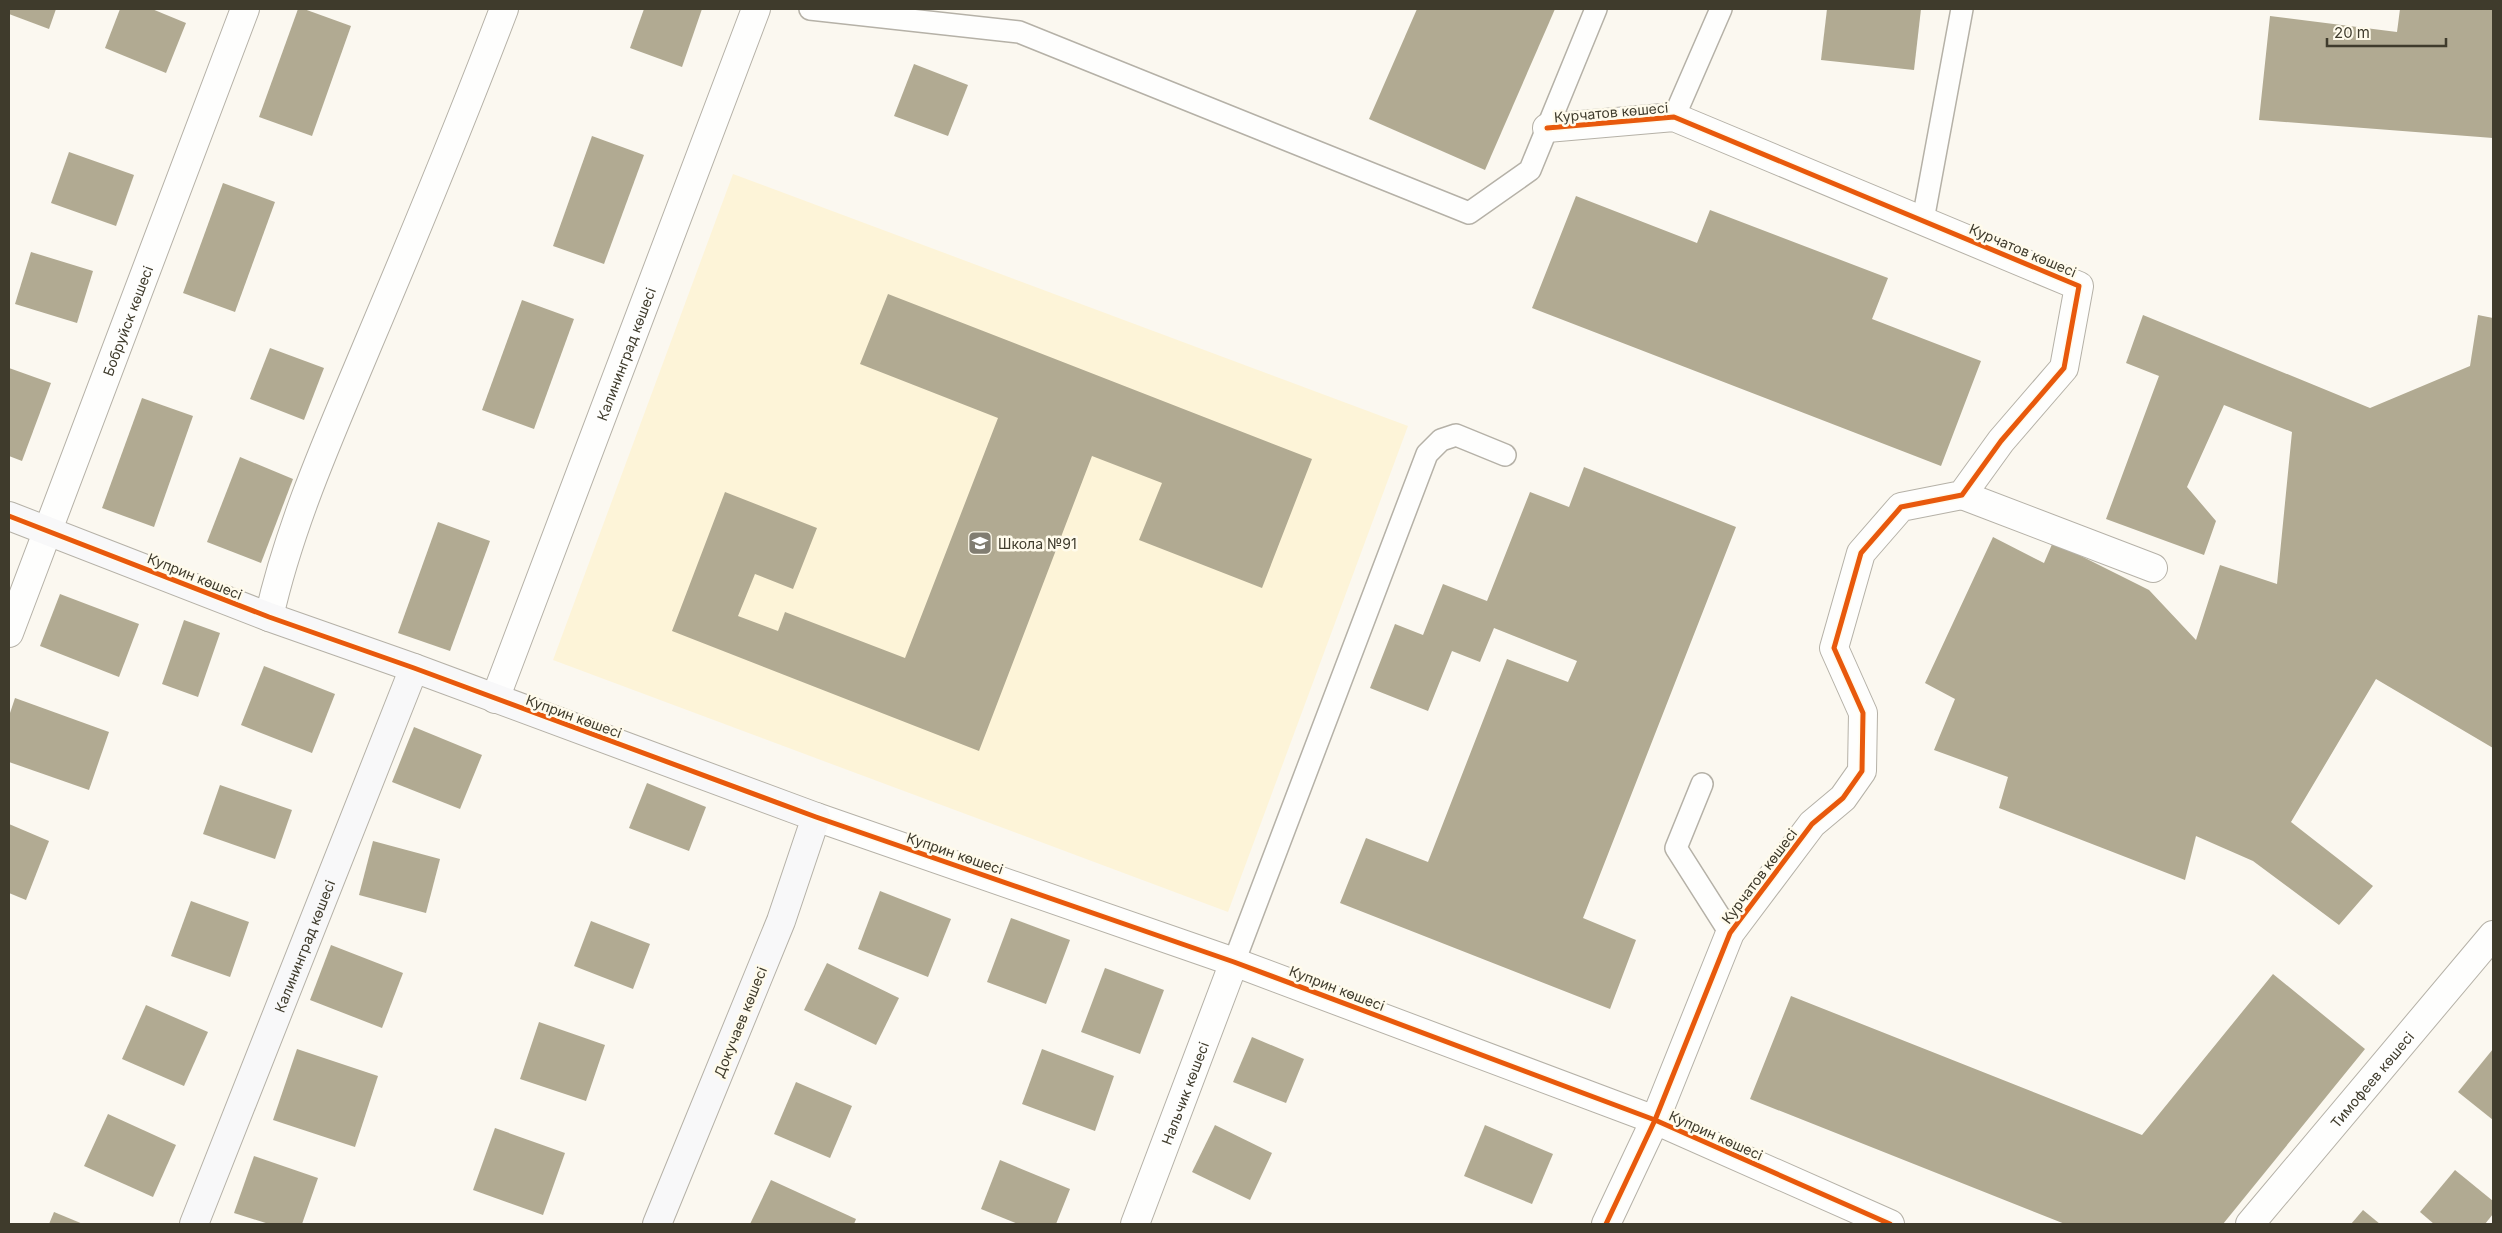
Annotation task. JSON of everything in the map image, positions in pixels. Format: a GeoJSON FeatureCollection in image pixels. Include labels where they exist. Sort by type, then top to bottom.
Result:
{"type":"FeatureCollection","features":[{"type":"Feature","properties":{"kind":"street","name":"Бобруйск көшесі"},"geometry":{"type":"LineString","coordinates":[[9,633],[245,9]]}},
{"type":"Feature","properties":{"kind":"street"},"geometry":{"type":"LineString","coordinates":[[269,617],[275,591],[318,462],[453,142],[504,9]]}},
{"type":"Feature","properties":{"kind":"street","name":"Калининград көшесі"},"geometry":{"type":"LineString","coordinates":[[494,699],[756,9]]}},
{"type":"Feature","properties":{"kind":"street","name":"Курчатов көшесі"},"geometry":{"type":"LineString","coordinates":[[1547,128],[1674,118],[2079,286],[2064,368],[2001,441],[1962,495],[1901,507],[1861,553],[1834,648],[1863,713],[1862,771],[1843,798],[1812,824],[1730,933],[1655,1120],[1606,1224]]}},
{"type":"Feature","properties":{"kind":"street"},"geometry":{"type":"LineString","coordinates":[[1962,495],[2153,568]]}},
{"type":"Feature","properties":{"kind":"street","name":"Куприн көшесі"},"geometry":{"type":"LineString","coordinates":[[9,516],[269,617],[414,668],[816,817],[1234,962],[1655,1120],[1890,1224]]}},
{"type":"Feature","properties":{"kind":"street","name":"Калининград көшесі"},"geometry":{"type":"LineString","coordinates":[[194,1224],[414,668]]}},
{"type":"Feature","properties":{"kind":"street","name":"Докучаев көшесі"},"geometry":{"type":"LineString","coordinates":[[657,1224],[781,922],[816,817]]}},
{"type":"Feature","properties":{"kind":"street","name":"Тимофеев көшесі"},"geometry":{"type":"LineString","coordinates":[[2250,1224],[2493,935]]}},
{"type":"Feature","properties":{"kind":"street","name":"Нальчик көшесі"},"geometry":{"type":"LineString","coordinates":[[1135,1224],[1234,962]]}},
{"type":"Feature","properties":{"kind":"lane"},"geometry":{"type":"LineString","coordinates":[[810,9],[1019,32],[1469,213],[1530,170],[1596,9]]}},
{"type":"Feature","properties":{"kind":"lane"},"geometry":{"type":"LineString","coordinates":[[1674,118],[1721,9]]}},
{"type":"Feature","properties":{"kind":"lane"},"geometry":{"type":"LineString","coordinates":[[1923,220],[1962,9]]}},
{"type":"Feature","properties":{"kind":"lane"},"geometry":{"type":"LineString","coordinates":[[1234,962],[1427,454],[1441,440],[1456,435],[1505,455]]}},
{"type":"Feature","properties":{"kind":"lane"},"geometry":{"type":"LineString","coordinates":[[1702,784],[1676,848],[1730,933]]}},
{"type":"Feature","properties":{"kind":"shaded area","name":"Школа №91"},"geometry":{"type":"Polygon","coordinates":[[[733,174],[1408,426],[1228,912],[553,660],[733,174]]]}},
{"type":"Feature","properties":{"kind":"building"},"geometry":{"type":"Polygon","coordinates":[[[9,9],[56,9],[49,29],[9,14],[9,9]]]}},
{"type":"Feature","properties":{"kind":"building"},"geometry":{"type":"Polygon","coordinates":[[[120,9],[152,9],[186,23],[166,73],[105,48],[120,9]]]}},
{"type":"Feature","properties":{"kind":"building"},"geometry":{"type":"Polygon","coordinates":[[[298,9],[304,9],[351,26],[312,136],[259,117],[298,9]]]}},
{"type":"Feature","properties":{"kind":"building"},"geometry":{"type":"Polygon","coordinates":[[[644,9],[702,9],[682,67],[630,48],[644,9]]]}},
{"type":"Feature","properties":{"kind":"building"},"geometry":{"type":"Polygon","coordinates":[[[1417,9],[1555,9],[1485,170],[1369,119],[1417,9]]]}},
{"type":"Feature","properties":{"kind":"building"},"geometry":{"type":"Polygon","coordinates":[[[1827,9],[1921,9],[1914,70],[1821,60],[1827,9]]]}},
{"type":"Feature","properties":{"kind":"building"},"geometry":{"type":"Polygon","coordinates":[[[2400,9],[2493,9],[2493,138],[2259,120],[2270,16],[2397,32],[2400,9]]]}},
{"type":"Feature","properties":{"kind":"building"},"geometry":{"type":"Polygon","coordinates":[[[914,64],[968,85],[948,136],[894,116],[914,64]]]}},
{"type":"Feature","properties":{"kind":"building"},"geometry":{"type":"Polygon","coordinates":[[[592,136],[644,155],[604,264],[553,246],[592,136]]]}},
{"type":"Feature","properties":{"kind":"building"},"geometry":{"type":"Polygon","coordinates":[[[69,152],[134,175],[116,226],[51,203],[69,152]]]}},
{"type":"Feature","properties":{"kind":"building"},"geometry":{"type":"Polygon","coordinates":[[[223,183],[275,202],[235,312],[183,293],[223,183]]]}},
{"type":"Feature","properties":{"kind":"building"},"geometry":{"type":"Polygon","coordinates":[[[1576,196],[1697,243],[1710,210],[1888,278],[1872,319],[1981,361],[1941,466],[1532,308],[1576,196]]]}},
{"type":"Feature","properties":{"kind":"building"},"geometry":{"type":"Polygon","coordinates":[[[31,252],[93,271],[77,323],[15,304],[31,252]]]}},
{"type":"Feature","properties":{"kind":"building"},"geometry":{"type":"Polygon","coordinates":[[[888,294],[1312,459],[1262,588],[1139,540],[1162,483],[1092,456],[979,751],[672,631],[725,492],[817,528],[793,589],[755,574],[738,616],[778,631],[785,612],[905,658],[998,418],[860,364],[888,294]]]}},
{"type":"Feature","properties":{"kind":"building"},"geometry":{"type":"Polygon","coordinates":[[[522,300],[574,319],[534,429],[482,410],[522,300]]]}},
{"type":"Feature","properties":{"kind":"building"},"geometry":{"type":"Polygon","coordinates":[[[2143,315],[2370,408],[2470,366],[2478,315],[2493,318],[2493,748],[2376,679],[2291,822],[2373,886],[2339,925],[2253,861],[2196,836],[2185,880],[1999,808],[2008,777],[1934,750],[1955,699],[1925,683],[1993,537],[2044,563],[2053,542],[2149,590],[2196,640],[2220,565],[2277,584],[2292,432],[2224,405],[2187,487],[2216,521],[2204,555],[2106,519],[2159,376],[2126,363],[2143,315]]]}},
{"type":"Feature","properties":{"kind":"building"},"geometry":{"type":"Polygon","coordinates":[[[270,348],[324,368],[304,420],[250,399],[270,348]]]}},
{"type":"Feature","properties":{"kind":"building"},"geometry":{"type":"Polygon","coordinates":[[[9,368],[51,383],[22,461],[9,456],[9,368]]]}},
{"type":"Feature","properties":{"kind":"building"},"geometry":{"type":"Polygon","coordinates":[[[142,398],[193,416],[154,527],[102,508],[142,398]]]}},
{"type":"Feature","properties":{"kind":"building"},"geometry":{"type":"Polygon","coordinates":[[[240,457],[293,479],[261,563],[207,542],[240,457]]]}},
{"type":"Feature","properties":{"kind":"building"},"geometry":{"type":"Polygon","coordinates":[[[1584,467],[1736,527],[1583,918],[1636,940],[1610,1009],[1340,903],[1366,838],[1428,862],[1507,659],[1568,682],[1577,661],[1494,628],[1480,662],[1452,651],[1428,711],[1370,688],[1395,624],[1423,635],[1443,584],[1487,601],[1530,492],[1569,507],[1584,467]]]}},
{"type":"Feature","properties":{"kind":"building"},"geometry":{"type":"Polygon","coordinates":[[[438,522],[490,541],[450,651],[398,633],[438,522]]]}},
{"type":"Feature","properties":{"kind":"building"},"geometry":{"type":"Polygon","coordinates":[[[60,594],[139,624],[119,677],[40,646],[60,594]]]}},
{"type":"Feature","properties":{"kind":"building"},"geometry":{"type":"Polygon","coordinates":[[[184,620],[220,633],[198,697],[162,684],[184,620]]]}},
{"type":"Feature","properties":{"kind":"building"},"geometry":{"type":"Polygon","coordinates":[[[264,666],[335,694],[312,753],[241,725],[264,666]]]}},
{"type":"Feature","properties":{"kind":"building"},"geometry":{"type":"Polygon","coordinates":[[[15,698],[109,732],[89,790],[9,762],[9,716],[15,698]]]}},
{"type":"Feature","properties":{"kind":"building"},"geometry":{"type":"Polygon","coordinates":[[[414,727],[482,755],[460,809],[392,782],[414,727]]]}},
{"type":"Feature","properties":{"kind":"building"},"geometry":{"type":"Polygon","coordinates":[[[647,783],[706,807],[689,851],[629,828],[647,783]]]}},
{"type":"Feature","properties":{"kind":"building"},"geometry":{"type":"Polygon","coordinates":[[[220,785],[292,810],[275,859],[203,834],[220,785]]]}},
{"type":"Feature","properties":{"kind":"building"},"geometry":{"type":"Polygon","coordinates":[[[9,824],[49,841],[26,900],[9,893],[9,824]]]}},
{"type":"Feature","properties":{"kind":"building"},"geometry":{"type":"Polygon","coordinates":[[[373,841],[440,859],[426,913],[359,895],[373,841]]]}},
{"type":"Feature","properties":{"kind":"building"},"geometry":{"type":"Polygon","coordinates":[[[880,891],[951,919],[928,977],[858,949],[880,891]]]}},
{"type":"Feature","properties":{"kind":"building"},"geometry":{"type":"Polygon","coordinates":[[[191,901],[249,922],[230,977],[171,956],[191,901]]]}},
{"type":"Feature","properties":{"kind":"building"},"geometry":{"type":"Polygon","coordinates":[[[1011,918],[1070,940],[1046,1004],[987,982],[1011,918]]]}},
{"type":"Feature","properties":{"kind":"building"},"geometry":{"type":"Polygon","coordinates":[[[591,921],[650,944],[633,989],[574,966],[591,921]]]}},
{"type":"Feature","properties":{"kind":"building"},"geometry":{"type":"Polygon","coordinates":[[[331,945],[403,973],[382,1028],[310,1000],[331,945]]]}},
{"type":"Feature","properties":{"kind":"building"},"geometry":{"type":"Polygon","coordinates":[[[827,963],[899,998],[876,1045],[804,1010],[827,963]]]}},
{"type":"Feature","properties":{"kind":"building"},"geometry":{"type":"Polygon","coordinates":[[[1105,968],[1164,990],[1140,1054],[1081,1032],[1105,968]]]}},
{"type":"Feature","properties":{"kind":"building"},"geometry":{"type":"Polygon","coordinates":[[[2273,974],[2365,1049],[2223,1224],[2065,1224],[1750,1099],[1791,996],[2142,1135],[2273,974]]]}},
{"type":"Feature","properties":{"kind":"building"},"geometry":{"type":"Polygon","coordinates":[[[146,1005],[208,1032],[184,1086],[122,1059],[146,1005]]]}},
{"type":"Feature","properties":{"kind":"building"},"geometry":{"type":"Polygon","coordinates":[[[539,1022],[605,1045],[586,1101],[520,1079],[539,1022]]]}},
{"type":"Feature","properties":{"kind":"building"},"geometry":{"type":"Polygon","coordinates":[[[1252,1037],[1304,1059],[1286,1103],[1233,1082],[1252,1037]]]}},
{"type":"Feature","properties":{"kind":"building"},"geometry":{"type":"Polygon","coordinates":[[[297,1049],[378,1076],[355,1147],[273,1120],[297,1049]]]}},
{"type":"Feature","properties":{"kind":"building"},"geometry":{"type":"Polygon","coordinates":[[[1042,1049],[1114,1076],[1095,1131],[1022,1104],[1042,1049]]]}},
{"type":"Feature","properties":{"kind":"building"},"geometry":{"type":"Polygon","coordinates":[[[2493,1049],[2493,1120],[2458,1092],[2493,1049]]]}},
{"type":"Feature","properties":{"kind":"building"},"geometry":{"type":"Polygon","coordinates":[[[796,1082],[852,1106],[830,1158],[774,1134],[796,1082]]]}},
{"type":"Feature","properties":{"kind":"building"},"geometry":{"type":"Polygon","coordinates":[[[108,1114],[176,1145],[153,1197],[84,1166],[108,1114]]]}},
{"type":"Feature","properties":{"kind":"building"},"geometry":{"type":"Polygon","coordinates":[[[1215,1125],[1272,1153],[1250,1200],[1192,1172],[1215,1125]]]}},
{"type":"Feature","properties":{"kind":"building"},"geometry":{"type":"Polygon","coordinates":[[[1485,1125],[1553,1154],[1532,1204],[1464,1176],[1485,1125]]]}},
{"type":"Feature","properties":{"kind":"building"},"geometry":{"type":"Polygon","coordinates":[[[495,1128],[565,1153],[543,1215],[473,1190],[495,1128]]]}},
{"type":"Feature","properties":{"kind":"building"},"geometry":{"type":"Polygon","coordinates":[[[254,1156],[318,1178],[302,1224],[269,1224],[234,1213],[254,1156]]]}},
{"type":"Feature","properties":{"kind":"building"},"geometry":{"type":"Polygon","coordinates":[[[1000,1160],[1070,1189],[1056,1224],[1018,1224],[981,1209],[1000,1160]]]}},
{"type":"Feature","properties":{"kind":"building"},"geometry":{"type":"Polygon","coordinates":[[[2455,1170],[2493,1201],[2493,1214],[2485,1224],[2434,1224],[2420,1212],[2455,1170]]]}},
{"type":"Feature","properties":{"kind":"building"},"geometry":{"type":"Polygon","coordinates":[[[771,1180],[856,1219],[854,1224],[750,1224],[771,1180]]]}},
{"type":"Feature","properties":{"kind":"building"},"geometry":{"type":"Polygon","coordinates":[[[2363,1210],[2380,1224],[2351,1224],[2363,1210]]]}},
{"type":"Feature","properties":{"kind":"building"},"geometry":{"type":"Polygon","coordinates":[[[54,1212],[83,1224],[49,1224],[54,1212]]]}},
{"type":"Feature","properties":{"kind":"cycle path"},"geometry":{"type":"LineString","coordinates":[[1547,128],[1674,117],[2079,286],[2064,368],[2001,441],[1962,495],[1901,507],[1861,553],[1834,648],[1863,713],[1862,771],[1843,798],[1812,824],[1730,933],[1655,1120],[1606,1224]]}},
{"type":"Feature","properties":{"kind":"cycle path"},"geometry":{"type":"LineString","coordinates":[[9,516],[269,617],[414,668],[816,817],[1234,962],[1655,1120],[1890,1224]]}},
{"type":"Feature","properties":{"kind":"place","name":"Школа №91"},"geometry":{"type":"Point","coordinates":[980,543]}}]}
